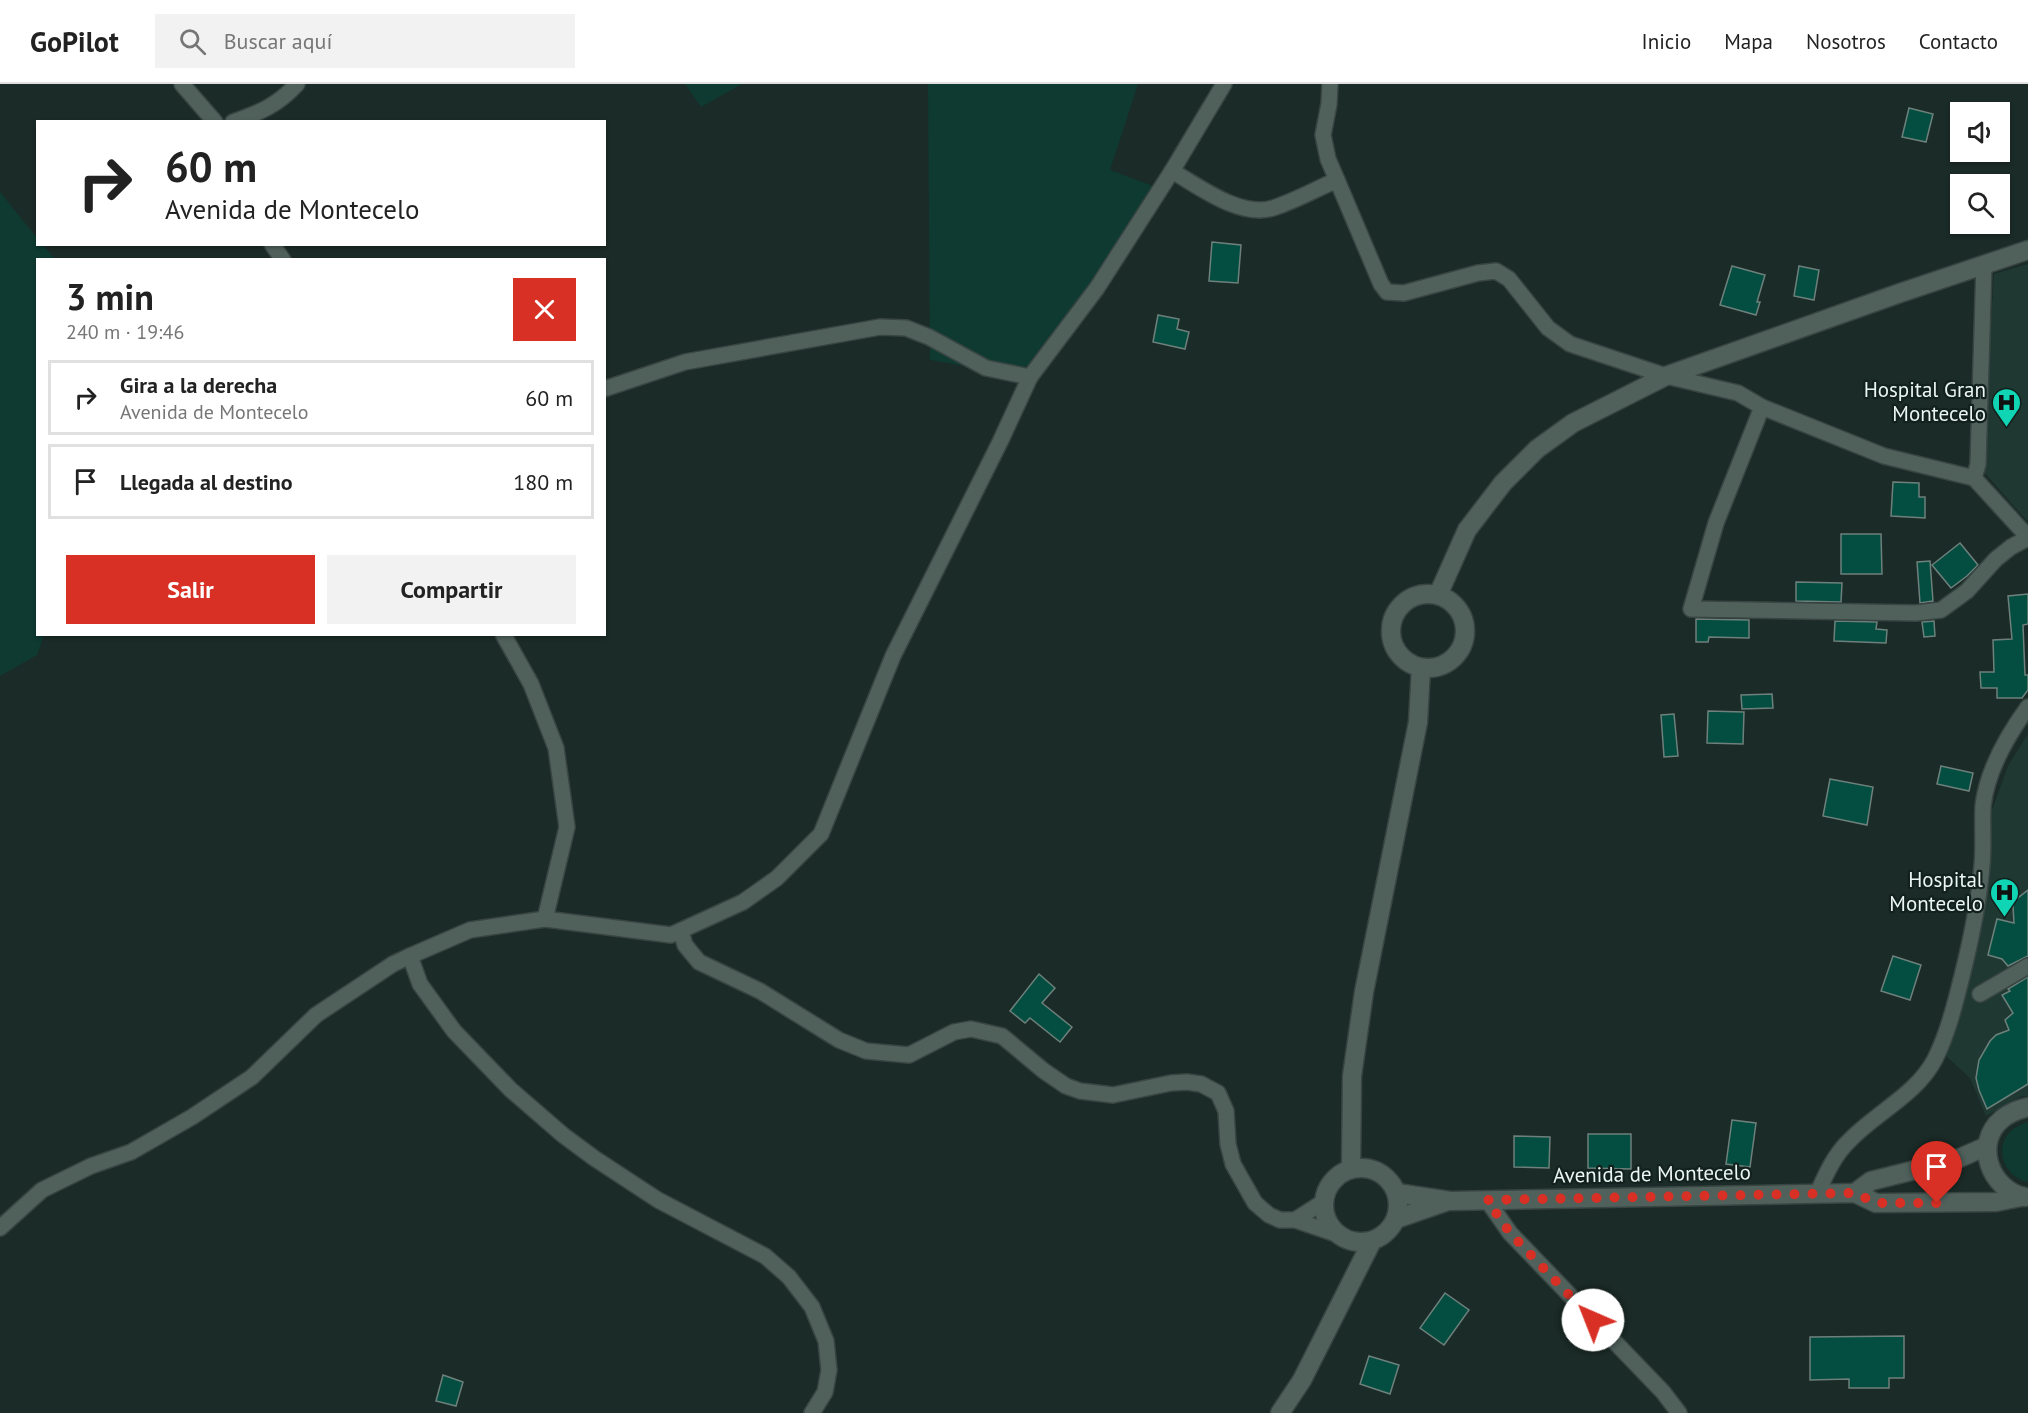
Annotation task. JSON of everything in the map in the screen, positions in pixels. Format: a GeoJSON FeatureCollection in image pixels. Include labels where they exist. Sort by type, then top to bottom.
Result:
{"type":"FeatureCollection","features":[{"type":"Feature","properties":{"kind":"street"},"geometry":{"type":"LineString","coordinates":[[182,84],[212,120]]}},
{"type":"Feature","properties":{"kind":"street"},"geometry":{"type":"LineString","coordinates":[[239,120],[264,111],[297,84]]}},
{"type":"Feature","properties":{"kind":"street"},"geometry":{"type":"LineString","coordinates":[[0,1228],[42,1190],[91,1166],[131,1152],[192,1117],[252,1077],[316,1015],[393,964],[410,956],[470,930],[545,919],[671,935],[743,902],[777,878],[821,834],[893,656],[1030,377],[1097,288],[1172,171],[1224,84]]}},
{"type":"Feature","properties":{"kind":"street"},"geometry":{"type":"LineString","coordinates":[[1330,84],[1323,135],[1328,159],[1381,284],[1388,292],[1404,293],[1478,273],[1496,271],[1509,279],[1548,328],[1570,344],[1666,376],[1738,393],[1762,407],[1884,456],[1974,478],[2028,538],[2011,547],[1996,559],[1967,591],[1941,610],[1916,613],[1691,609],[1716,523],[1762,407]]}},
{"type":"Feature","properties":{"kind":"street"},"geometry":{"type":"LineString","coordinates":[[1172,171],[1239,208],[1256,210],[1272,208],[1337,180]]}},
{"type":"Feature","properties":{"kind":"street"},"geometry":{"type":"LineString","coordinates":[[1438,595],[1467,530],[1503,483],[1537,449],[1573,423],[1666,376],[2028,250]]}},
{"type":"Feature","properties":{"kind":"street"},"geometry":{"type":"LineString","coordinates":[[1974,478],[1978,464],[1984,264]]}},
{"type":"Feature","properties":{"kind":"street"},"geometry":{"type":"LineString","coordinates":[[606,388],[685,362],[880,327],[906,328],[929,337],[986,368],[1030,377]]}},
{"type":"Feature","properties":{"kind":"street"},"geometry":{"type":"LineString","coordinates":[[1426,593],[1438,595],[1449,600],[1458,609],[1464,620],[1466,633],[1456,657],[1440,666],[1421,668],[1409,664],[1400,657],[1393,646],[1390,634],[1391,622],[1399,606],[1414,596],[1426,593]]}},
{"type":"Feature","properties":{"kind":"street"},"geometry":{"type":"LineString","coordinates":[[504,636],[531,684],[556,748],[567,827],[545,919]]}},
{"type":"Feature","properties":{"kind":"street"},"geometry":{"type":"LineString","coordinates":[[1352,1169],[1352,1076],[1364,992],[1418,722],[1421,668]]}},
{"type":"Feature","properties":{"kind":"street"},"geometry":{"type":"LineString","coordinates":[[1817,1194],[1834,1157],[1851,1139],[1894,1105],[1935,1060],[1953,1012],[1971,939],[1982,864],[1983,804],[1993,766],[2028,708]]}},
{"type":"Feature","properties":{"kind":"street"},"geometry":{"type":"LineString","coordinates":[[681,931],[685,945],[699,962],[760,991],[840,1040],[866,1051],[909,1056],[954,1032],[971,1029],[1002,1036],[1044,1071],[1066,1086],[1080,1091],[1113,1095],[1170,1083],[1202,1084],[1218,1093],[1226,1111],[1228,1144],[1233,1164],[1255,1203],[1269,1215],[1280,1220],[1294,1220],[1363,1242],[1382,1237],[1396,1219],[1399,1202],[1393,1185],[1379,1172],[1361,1167],[1341,1173],[1332,1181],[1323,1202],[1324,1214],[1336,1233]]}},
{"type":"Feature","properties":{"kind":"street"},"geometry":{"type":"LineString","coordinates":[[410,956],[420,984],[454,1031],[511,1090],[563,1135],[658,1200],[765,1256],[789,1277],[812,1307],[826,1341],[829,1370],[825,1392],[812,1413]]}},
{"type":"Feature","properties":{"kind":"street"},"geometry":{"type":"LineString","coordinates":[[1980,994],[2028,966]]}},
{"type":"Feature","properties":{"kind":"street"},"geometry":{"type":"LineString","coordinates":[[2025,1197],[2006,1190],[1995,1178],[1988,1162],[1987,1146],[1992,1131],[2001,1120],[2013,1111],[2028,1107]]}},
{"type":"Feature","properties":{"kind":"street","name":"Avenida de Montecelo"},"geometry":{"type":"LineString","coordinates":[[1855,1193],[1871,1181],[1955,1160],[1987,1146]]}},
{"type":"Feature","properties":{"kind":"street","name":"Avenida de Montecelo"},"geometry":{"type":"LineString","coordinates":[[1397,1193],[1450,1201],[1855,1193],[1876,1203],[1996,1202],[2025,1197]]}},
{"type":"Feature","properties":{"kind":"street"},"geometry":{"type":"LineString","coordinates":[[1487,1200],[1510,1233],[1663,1392],[1679,1413]]}},
{"type":"Feature","properties":{"kind":"street","name":"Avenida de Montecelo"},"geometry":{"type":"LineString","coordinates":[[1396,1219],[1450,1201]]}},
{"type":"Feature","properties":{"kind":"street"},"geometry":{"type":"LineString","coordinates":[[1294,1220],[1323,1202]]}},
{"type":"Feature","properties":{"kind":"street"},"geometry":{"type":"LineString","coordinates":[[1280,1413],[1302,1380],[1355,1275],[1363,1242]]}},
{"type":"Feature","properties":{"kind":"shaded area"},"geometry":{"type":"Polygon","coordinates":[[[685,84],[742,84],[701,107],[685,84]]]}},
{"type":"Feature","properties":{"kind":"shaded area"},"geometry":{"type":"Polygon","coordinates":[[[928,84],[1138,84],[1110,170],[1161,189],[1030,377],[930,360],[928,84]]]}},
{"type":"Feature","properties":{"kind":"shaded area"},"geometry":{"type":"Polygon","coordinates":[[[0,192],[36,237],[36,246],[44,246],[54,258],[36,258],[36,636],[44,636],[37,655],[0,676],[0,192]]]}},
{"type":"Feature","properties":{"kind":"shaded area","name":"Hospital Gran Montecelo"},"geometry":{"type":"Polygon","coordinates":[[[2028,264],[2028,522],[1984,472],[1994,274],[2028,264]]]}},
{"type":"Feature","properties":{"kind":"shaded area","name":"Hospital Montecelo"},"geometry":{"type":"Polygon","coordinates":[[[2028,734],[2028,1096],[2022,1096],[1986,1116],[1970,1078],[1945,1055],[1989,882],[1989,818],[2008,766],[2028,734]]]}},
{"type":"Feature","properties":{"kind":"shaded area"},"geometry":{"type":"Polygon","coordinates":[[[2028,1122],[2028,1182],[2021,1180],[2009,1170],[2005,1164],[2002,1149],[2008,1134],[2028,1122]]]}},
{"type":"Feature","properties":{"kind":"building"},"geometry":{"type":"Polygon","coordinates":[[[1909,108],[1933,114],[1926,142],[1902,137],[1909,108]]]}},
{"type":"Feature","properties":{"kind":"building"},"geometry":{"type":"Polygon","coordinates":[[[1212,242],[1241,245],[1238,283],[1209,281],[1212,242]]]}},
{"type":"Feature","properties":{"kind":"building"},"geometry":{"type":"Polygon","coordinates":[[[1732,266],[1765,275],[1757,302],[1760,302],[1756,315],[1720,305],[1732,266]]]}},
{"type":"Feature","properties":{"kind":"building"},"geometry":{"type":"Polygon","coordinates":[[[1799,266],[1819,270],[1814,300],[1794,296],[1799,266]]]}},
{"type":"Feature","properties":{"kind":"building"},"geometry":{"type":"Polygon","coordinates":[[[1158,315],[1179,319],[1177,329],[1189,332],[1185,349],[1153,342],[1158,315]]]}},
{"type":"Feature","properties":{"kind":"building"},"geometry":{"type":"Polygon","coordinates":[[[1893,482],[1919,483],[1919,497],[1925,497],[1925,518],[1891,516],[1893,482]]]}},
{"type":"Feature","properties":{"kind":"building"},"geometry":{"type":"Polygon","coordinates":[[[1841,534],[1881,534],[1882,574],[1841,574],[1841,534]]]}},
{"type":"Feature","properties":{"kind":"building"},"geometry":{"type":"Polygon","coordinates":[[[1960,543],[1978,565],[1951,588],[1932,565],[1960,543]]]}},
{"type":"Feature","properties":{"kind":"building"},"geometry":{"type":"Polygon","coordinates":[[[1930,561],[1933,601],[1920,603],[1917,562],[1930,561]]]}},
{"type":"Feature","properties":{"kind":"building"},"geometry":{"type":"Polygon","coordinates":[[[1796,582],[1842,583],[1841,602],[1796,601],[1796,582]]]}},
{"type":"Feature","properties":{"kind":"building"},"geometry":{"type":"Polygon","coordinates":[[[2028,594],[2028,624],[2023,625],[2025,675],[2028,675],[2028,690],[2022,698],[1997,698],[1997,688],[1981,688],[1980,672],[1994,672],[1993,640],[2012,639],[2008,596],[2028,594]]]}},
{"type":"Feature","properties":{"kind":"building"},"geometry":{"type":"Polygon","coordinates":[[[1696,619],[1749,620],[1749,638],[1709,637],[1708,642],[1696,642],[1696,619]]]}},
{"type":"Feature","properties":{"kind":"building"},"geometry":{"type":"Polygon","coordinates":[[[1835,621],[1877,622],[1876,629],[1887,630],[1886,643],[1834,641],[1835,621]]]}},
{"type":"Feature","properties":{"kind":"building"},"geometry":{"type":"Polygon","coordinates":[[[1934,621],[1935,636],[1924,637],[1922,622],[1934,621]]]}},
{"type":"Feature","properties":{"kind":"building"},"geometry":{"type":"Polygon","coordinates":[[[1772,694],[1773,708],[1742,709],[1741,695],[1772,694]]]}},
{"type":"Feature","properties":{"kind":"building"},"geometry":{"type":"Polygon","coordinates":[[[1708,711],[1744,712],[1743,744],[1707,743],[1708,711]]]}},
{"type":"Feature","properties":{"kind":"building"},"geometry":{"type":"Polygon","coordinates":[[[1674,714],[1678,756],[1664,757],[1661,715],[1674,714]]]}},
{"type":"Feature","properties":{"kind":"building"},"geometry":{"type":"Polygon","coordinates":[[[1941,766],[1973,773],[1969,791],[1937,784],[1941,766]]]}},
{"type":"Feature","properties":{"kind":"building"},"geometry":{"type":"Polygon","coordinates":[[[1830,779],[1873,787],[1867,825],[1823,816],[1830,779]]]}},
{"type":"Feature","properties":{"kind":"building"},"geometry":{"type":"Polygon","coordinates":[[[2028,890],[2028,956],[2008,966],[2002,959],[1988,955],[1997,919],[2014,923],[2014,901],[2028,890]]]}},
{"type":"Feature","properties":{"kind":"building"},"geometry":{"type":"Polygon","coordinates":[[[1893,956],[1921,965],[1910,1000],[1881,991],[1893,956]]]}},
{"type":"Feature","properties":{"kind":"building"},"geometry":{"type":"Polygon","coordinates":[[[1039,974],[1055,988],[1042,1003],[1072,1027],[1060,1042],[1030,1018],[1025,1023],[1010,1011],[1039,974]]]}},
{"type":"Feature","properties":{"kind":"building"},"geometry":{"type":"Polygon","coordinates":[[[2028,977],[2028,1084],[1987,1109],[1976,1078],[1979,1060],[1996,1035],[2009,1030],[2005,1020],[2013,1013],[2002,995],[2028,977]]]}},
{"type":"Feature","properties":{"kind":"building"},"geometry":{"type":"Polygon","coordinates":[[[1732,1120],[1756,1123],[1750,1167],[1726,1164],[1732,1120]]]}},
{"type":"Feature","properties":{"kind":"building"},"geometry":{"type":"Polygon","coordinates":[[[1588,1134],[1631,1134],[1631,1169],[1588,1168],[1588,1134]]]}},
{"type":"Feature","properties":{"kind":"building"},"geometry":{"type":"Polygon","coordinates":[[[1514,1136],[1550,1137],[1549,1168],[1514,1167],[1514,1136]]]}},
{"type":"Feature","properties":{"kind":"building"},"geometry":{"type":"Polygon","coordinates":[[[1445,1293],[1469,1310],[1444,1345],[1420,1328],[1445,1293]]]}},
{"type":"Feature","properties":{"kind":"building"},"geometry":{"type":"Polygon","coordinates":[[[1904,1336],[1904,1378],[1889,1378],[1889,1388],[1849,1388],[1849,1379],[1810,1380],[1810,1337],[1904,1336]]]}},
{"type":"Feature","properties":{"kind":"building"},"geometry":{"type":"Polygon","coordinates":[[[1369,1356],[1399,1365],[1390,1394],[1360,1384],[1369,1356]]]}},
{"type":"Feature","properties":{"kind":"building"},"geometry":{"type":"Polygon","coordinates":[[[443,1375],[463,1382],[456,1406],[436,1401],[443,1375]]]}},
{"type":"Feature","properties":{"kind":"place","name":"Hospital Gran Montecelo"},"geometry":{"type":"Point","coordinates":[2007,428]}},
{"type":"Feature","properties":{"kind":"place","name":"Hospital Montecelo"},"geometry":{"type":"Point","coordinates":[2004,918]}},
{"type":"Feature","properties":{"kind":"route"},"geometry":{"type":"LineString","coordinates":[[1593,1320],[1510,1233],[1487,1200],[1855,1193],[1876,1203],[1937,1203]]}}]}
